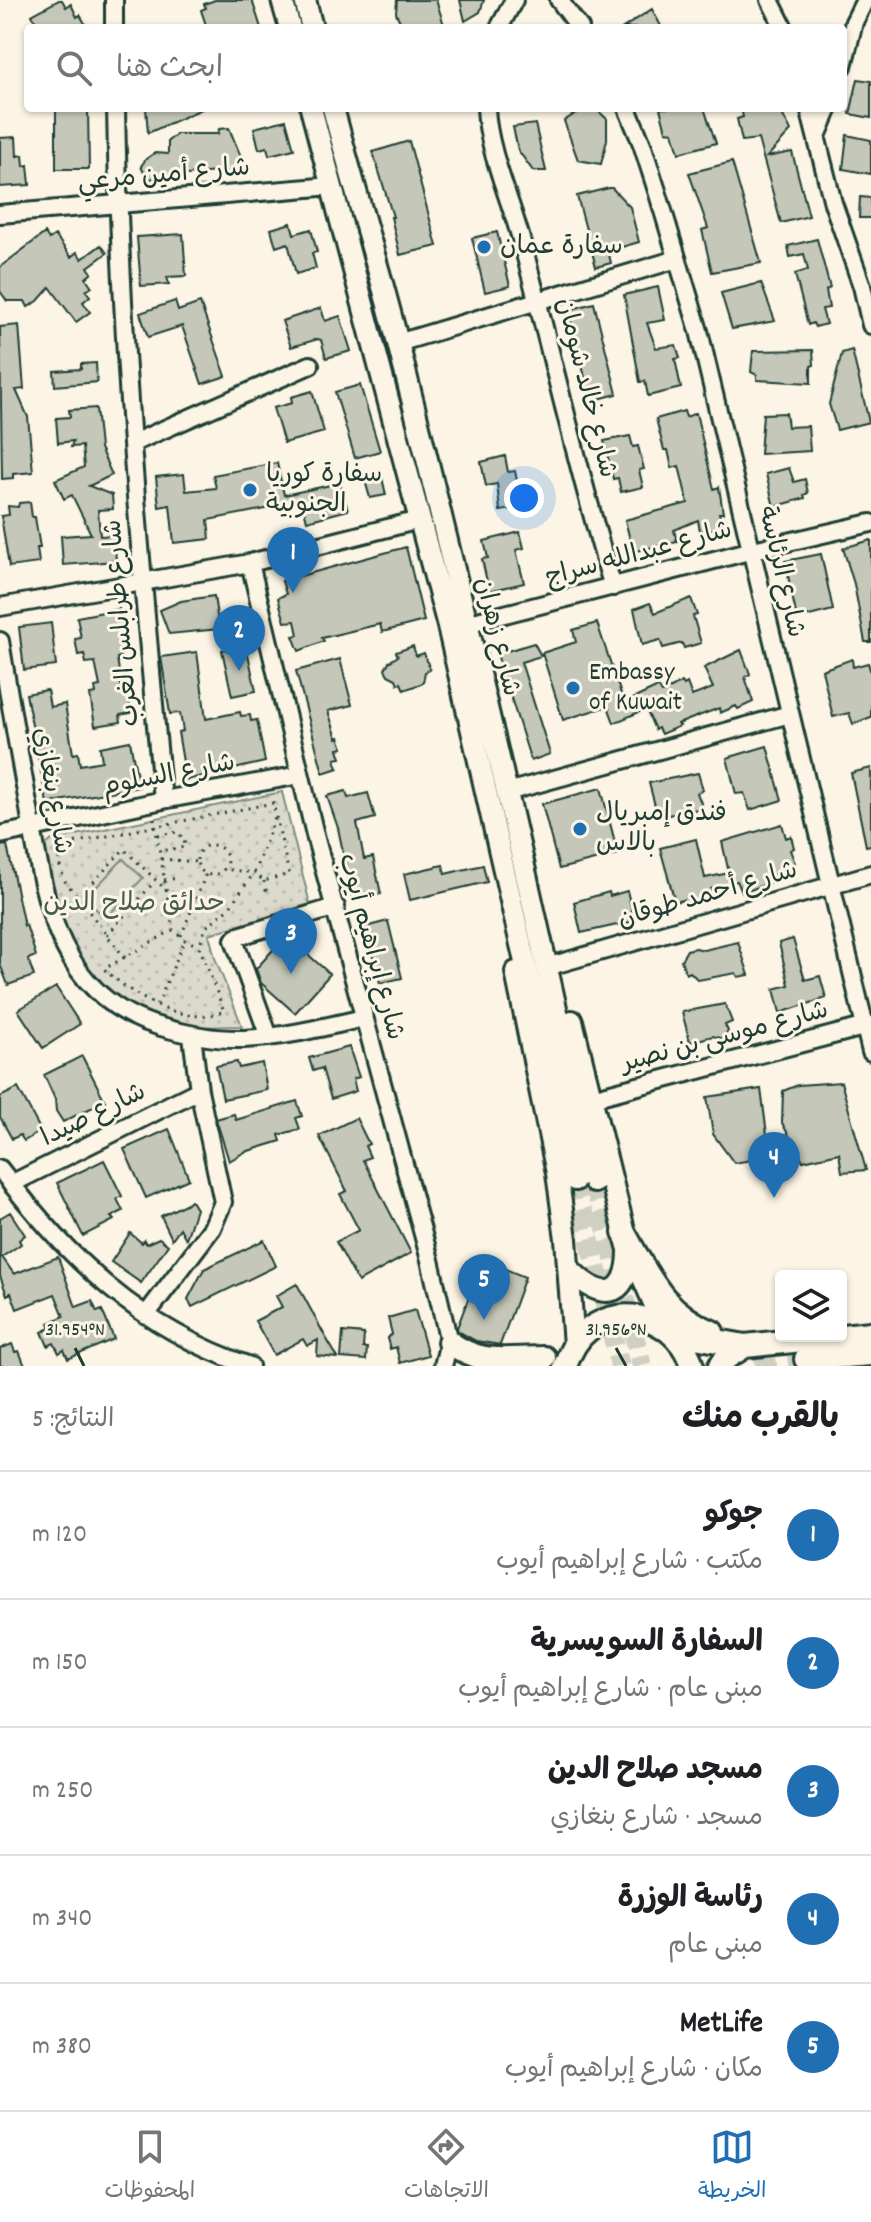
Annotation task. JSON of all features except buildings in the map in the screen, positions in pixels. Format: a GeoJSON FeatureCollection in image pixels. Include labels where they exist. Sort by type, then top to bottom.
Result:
{"type":"FeatureCollection","features":[{"type":"Feature","properties":{"kind":"highway"},"geometry":{"type":"LineString","coordinates":[[626,1242],[670,1307],[690,1322],[711,1332],[738,1339],[772,1343]]}},
{"type":"Feature","properties":{"kind":"highway"},"geometry":{"type":"LineString","coordinates":[[449,1342],[462,1356],[478,1364],[496,1365],[558,1357],[587,1330],[605,1320],[625,1316],[645,1318],[669,1330],[745,1346],[871,1333]]}},
{"type":"Feature","properties":{"kind":"highway"},"geometry":{"type":"LineString","coordinates":[[669,1330],[685,1347],[692,1366]]}},
{"type":"Feature","properties":{"kind":"highway"},"geometry":{"type":"LineString","coordinates":[[720,1366],[726,1358],[745,1346]]}},
{"type":"Feature","properties":{"kind":"highway"},"geometry":{"type":"LineString","coordinates":[[806,1359],[871,1354]]}},
{"type":"Feature","properties":{"kind":"main road"},"geometry":{"type":"LineString","coordinates":[[282,0],[289,24]]}},
{"type":"Feature","properties":{"kind":"main road"},"geometry":{"type":"LineString","coordinates":[[305,0],[311,24]]}},
{"type":"Feature","properties":{"kind":"main road","name":"شارع زهران"},"geometry":{"type":"LineString","coordinates":[[312,112],[448,626],[520,933],[585,1181],[551,958],[507,792],[398,343],[334,112]]}},
{"type":"Feature","properties":{"kind":"main road"},"geometry":{"type":"LineString","coordinates":[[520,933],[514,957],[557,1173],[568,1267],[558,1357]]}},
{"type":"Feature","properties":{"kind":"main road"},"geometry":{"type":"LineString","coordinates":[[551,958],[592,1098],[626,1242],[627,1275],[620,1286],[600,1291],[587,1286],[568,1267]]}},
{"type":"Feature","properties":{"kind":"main road"},"geometry":{"type":"LineString","coordinates":[[626,1242],[669,1330]]}},
{"type":"Feature","properties":{"kind":"street"},"geometry":{"type":"LineString","coordinates":[[114,0],[114,24]]}},
{"type":"Feature","properties":{"kind":"street"},"geometry":{"type":"LineString","coordinates":[[501,24],[514,0]]}},
{"type":"Feature","properties":{"kind":"street"},"geometry":{"type":"LineString","coordinates":[[559,0],[577,24]]}},
{"type":"Feature","properties":{"kind":"street"},"geometry":{"type":"LineString","coordinates":[[770,0],[782,24]]}},
{"type":"Feature","properties":{"kind":"street"},"geometry":{"type":"LineString","coordinates":[[847,50],[854,22],[865,0]]}},
{"type":"Feature","properties":{"kind":"street","name":"شارع طرابلس الغرب"},"geometry":{"type":"LineString","coordinates":[[116,112],[118,203],[157,801]]}},
{"type":"Feature","properties":{"kind":"street","name":"شارع خالد شومان"},"geometry":{"type":"LineString","coordinates":[[487,112],[594,525],[613,587]]}},
{"type":"Feature","properties":{"kind":"street","name":"شارع الرئاسة"},"geometry":{"type":"LineString","coordinates":[[629,112],[642,144],[677,259],[717,405],[749,551],[868,1026],[871,1052]]}},
{"type":"Feature","properties":{"kind":"street"},"geometry":{"type":"LineString","coordinates":[[810,112],[833,203],[867,286],[871,325]]}},
{"type":"Feature","properties":{"kind":"street"},"geometry":{"type":"LineString","coordinates":[[817,136],[827,112]]}},
{"type":"Feature","properties":{"kind":"street","name":"شارع أمين مرعي"},"geometry":{"type":"LineString","coordinates":[[0,214],[332,186]]}},
{"type":"Feature","properties":{"kind":"street"},"geometry":{"type":"LineString","coordinates":[[398,343],[677,259]]}},
{"type":"Feature","properties":{"kind":"street"},"geometry":{"type":"LineString","coordinates":[[133,443],[310,365]]}},
{"type":"Feature","properties":{"kind":"street"},"geometry":{"type":"LineString","coordinates":[[0,607],[250,563],[419,520]]}},
{"type":"Feature","properties":{"kind":"street","name":"شارع عبدالله سراج"},"geometry":{"type":"LineString","coordinates":[[466,624],[871,523]]}},
{"type":"Feature","properties":{"kind":"street","name":"شارع إبراهيم أيوب"},"geometry":{"type":"LineString","coordinates":[[250,563],[300,775],[430,1260],[449,1342]]}},
{"type":"Feature","properties":{"kind":"street","name":"شارع بنغازي"},"geometry":{"type":"LineString","coordinates":[[0,641],[32,829],[53,925],[66,954],[84,981],[115,1007],[133,1017],[192,1036],[218,1039],[269,1037],[364,1018]]}},
{"type":"Feature","properties":{"kind":"street"},"geometry":{"type":"LineString","coordinates":[[507,792],[790,714]]}},
{"type":"Feature","properties":{"kind":"street","name":"شارع السلوم"},"geometry":{"type":"LineString","coordinates":[[0,835],[157,801],[300,775]]}},
{"type":"Feature","properties":{"kind":"street","name":"شارع أحمد طوقان"},"geometry":{"type":"LineString","coordinates":[[551,958],[871,874]]}},
{"type":"Feature","properties":{"kind":"street"},"geometry":{"type":"LineString","coordinates":[[269,1037],[234,940],[336,907]]}},
{"type":"Feature","properties":{"kind":"street","name":"شارع موسى بن نصير"},"geometry":{"type":"LineString","coordinates":[[592,1098],[868,1026]]}},
{"type":"Feature","properties":{"kind":"street"},"geometry":{"type":"LineString","coordinates":[[146,1315],[212,1228],[223,1202],[199,1090],[192,1036]]}},
{"type":"Feature","properties":{"kind":"street","name":"شارع صيدا"},"geometry":{"type":"LineString","coordinates":[[11,1184],[199,1090]]}},
{"type":"Feature","properties":{"kind":"street"},"geometry":{"type":"LineString","coordinates":[[0,1169],[75,1258],[146,1315],[209,1350],[250,1366]]}},
{"type":"Feature","properties":{"kind":"street"},"geometry":{"type":"LineString","coordinates":[[443,1366],[449,1342]]}},
{"type":"Feature","properties":{"kind":"path"},"geometry":{"type":"LineString","coordinates":[[157,801],[155,826],[173,930],[199,946]]}},
{"type":"Feature","properties":{"kind":"path"},"geometry":{"type":"LineString","coordinates":[[125,958],[77,900],[60,867],[57,846],[273,803],[289,874],[264,881]]}},
{"type":"Feature","properties":{"kind":"path"},"geometry":{"type":"LineString","coordinates":[[173,930],[104,969],[122,986],[157,1005],[204,1016],[224,1011],[199,946],[206,927],[228,909],[254,873],[275,818]]}},
{"type":"Feature","properties":{"kind":"path"},"geometry":{"type":"LineString","coordinates":[[157,836],[178,832],[184,839],[185,847],[159,851]]}},
{"type":"Feature","properties":{"kind":"path"},"geometry":{"type":"LineString","coordinates":[[197,862],[203,848],[217,846],[226,856],[224,869]]}},
{"type":"Feature","properties":{"kind":"path"},"geometry":{"type":"LineString","coordinates":[[77,900],[124,849],[166,889]]}},
{"type":"Feature","properties":{"kind":"path"},"geometry":{"type":"LineString","coordinates":[[161,858],[197,862],[206,874]]}},
{"type":"Feature","properties":{"kind":"path"},"geometry":{"type":"LineString","coordinates":[[206,874],[217,874],[224,869],[254,873],[264,881],[267,894]]}},
{"type":"Feature","properties":{"kind":"path"},"geometry":{"type":"LineString","coordinates":[[157,1005],[206,874]]}},
{"type":"Feature","properties":{"kind":"path"},"geometry":{"type":"LineString","coordinates":[[164,880],[179,878]]}},
{"type":"Feature","properties":{"kind":"path"},"geometry":{"type":"LineString","coordinates":[[107,935],[156,880]]}},
{"type":"Feature","properties":{"kind":"green space","name":"حدائق صلاح الدين"},"geometry":{"type":"Polygon","coordinates":[[[282,792],[310,904],[209,934],[215,958],[242,1026],[199,1027],[158,1019],[124,1003],[85,974],[59,929],[44,852],[46,845],[52,840],[282,792]]]}},
{"type":"Feature","properties":{"kind":"green space"},"geometry":{"type":"Polygon","coordinates":[[[123,859],[143,878],[106,918],[85,899],[123,859]]]}},
{"type":"Feature","properties":{"kind":"tunnel"},"geometry":{"type":"LineString","coordinates":[[575,1180],[620,1366]]}},
{"type":"Feature","properties":{"kind":"tunnel"},"geometry":{"type":"LineString","coordinates":[[594,1182],[642,1366]]}},
{"type":"Feature","properties":{"kind":"tunnel"},"geometry":{"type":"LineString","coordinates":[[755,1366],[806,1359]]}},
{"type":"Feature","properties":{"kind":"place","name":"سفارة عمان"},"geometry":{"type":"Point","coordinates":[484,247]}},
{"type":"Feature","properties":{"kind":"place","name":"سفارة كوريا الجنوبية"},"geometry":{"type":"Point","coordinates":[250,490]}},
{"type":"Feature","properties":{"kind":"place","name":"جوكو"},"geometry":{"type":"Point","coordinates":[293,593]}},
{"type":"Feature","properties":{"kind":"place","name":"السفارة السويسرية"},"geometry":{"type":"Point","coordinates":[239,671]}},
{"type":"Feature","properties":{"kind":"place","name":"Embassy of Kuwait"},"geometry":{"type":"Point","coordinates":[573,688]}},
{"type":"Feature","properties":{"kind":"place","name":"فندق إمبريال بالاس"},"geometry":{"type":"Point","coordinates":[580,829]}},
{"type":"Feature","properties":{"kind":"place","name":"مسجد صلاح الدين"},"geometry":{"type":"Point","coordinates":[291,974]}},
{"type":"Feature","properties":{"kind":"place","name":"رئاسة الوزرة"},"geometry":{"type":"Point","coordinates":[774,1198]}},
{"type":"Feature","properties":{"kind":"place","name":"MetLife"},"geometry":{"type":"Point","coordinates":[484,1320]}}]}
